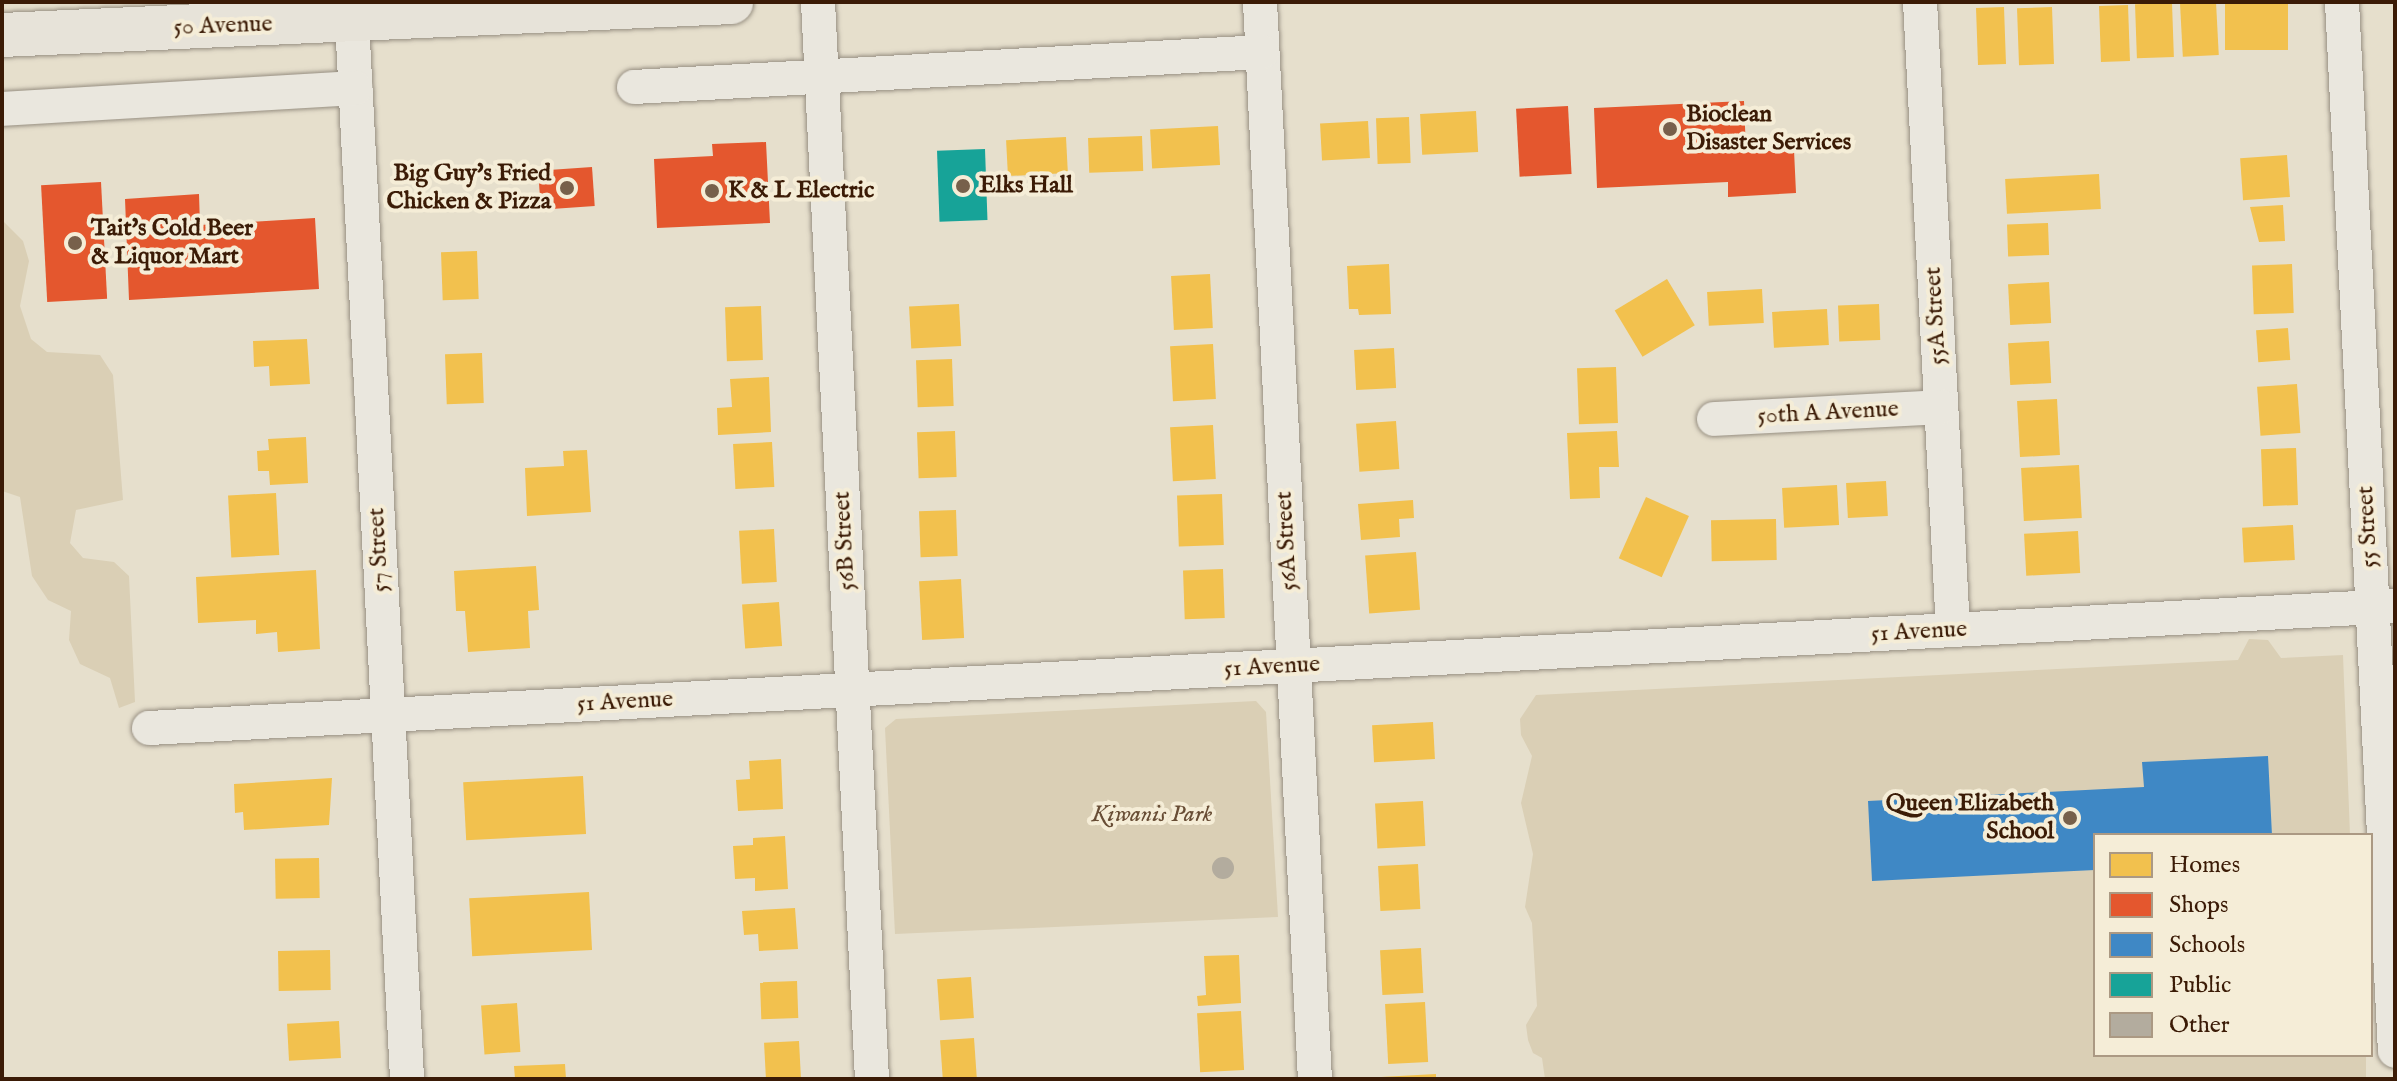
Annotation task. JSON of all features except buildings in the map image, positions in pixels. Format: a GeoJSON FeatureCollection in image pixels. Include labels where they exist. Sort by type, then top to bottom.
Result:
{"type":"FeatureCollection","features":[{"type":"Feature","properties":{"kind":"main road","name":"50 Avenue"},"geometry":{"type":"LineString","coordinates":[[2,35],[731,2]]}},
{"type":"Feature","properties":{"kind":"street","name":"56B Street"},"geometry":{"type":"LineString","coordinates":[[818,2],[872,1079]]}},
{"type":"Feature","properties":{"kind":"street","name":"56A Street"},"geometry":{"type":"LineString","coordinates":[[1260,2],[1315,1079]]}},
{"type":"Feature","properties":{"kind":"street","name":"55A Street"},"geometry":{"type":"LineString","coordinates":[[1920,2],[1953,630]]}},
{"type":"Feature","properties":{"kind":"street","name":"55 Street"},"geometry":{"type":"LineString","coordinates":[[2342,2],[2384,607],[2395,1051]]}},
{"type":"Feature","properties":{"kind":"street","name":"57 Street"},"geometry":{"type":"LineString","coordinates":[[352,21],[407,1079]]}},
{"type":"Feature","properties":{"kind":"street"},"geometry":{"type":"LineString","coordinates":[[634,87],[1262,52]]}},
{"type":"Feature","properties":{"kind":"street"},"geometry":{"type":"LineString","coordinates":[[2,109],[355,88]]}},
{"type":"Feature","properties":{"kind":"street","name":"50th A Avenue"},"geometry":{"type":"LineString","coordinates":[[1714,419],[1941,407]]}},
{"type":"Feature","properties":{"kind":"street","name":"51 Avenue"},"geometry":{"type":"LineString","coordinates":[[149,728],[2384,607]]}},
{"type":"Feature","properties":{"kind":"green space"},"geometry":{"type":"Polygon","coordinates":[[[2,220],[23,241],[29,261],[20,306],[31,339],[47,352],[100,355],[113,375],[123,500],[76,510],[70,543],[83,558],[114,562],[129,576],[135,702],[119,708],[110,678],[80,664],[69,640],[71,611],[48,600],[32,576],[20,497],[2,491],[2,220]]]}},
{"type":"Feature","properties":{"kind":"green space"},"geometry":{"type":"Polygon","coordinates":[[[2249,639],[2268,640],[2281,658],[2343,655],[2350,833],[2093,833],[2093,1057],[2366,1057],[2366,1079],[1545,1079],[1542,1058],[1533,1053],[1526,1025],[1537,1006],[1532,923],[1525,907],[1533,854],[1521,803],[1532,756],[1521,735],[1520,719],[1536,695],[2238,660],[2249,639]]]}},
{"type":"Feature","properties":{"kind":"green space","name":"Kiwanis Park"},"geometry":{"type":"Polygon","coordinates":[[[1256,701],[1266,712],[1278,917],[895,934],[885,728],[896,719],[1256,701]]]}},
{"type":"Feature","properties":{"kind":"place","name":"Bioclean Disaster Services"},"geometry":{"type":"Point","coordinates":[1670,129]}},
{"type":"Feature","properties":{"kind":"place","name":"Elks Hall"},"geometry":{"type":"Point","coordinates":[963,186]}},
{"type":"Feature","properties":{"kind":"place","name":"Big Guy's Fried Chicken & Pizza"},"geometry":{"type":"Point","coordinates":[567,188]}},
{"type":"Feature","properties":{"kind":"place","name":"K & L Electric"},"geometry":{"type":"Point","coordinates":[712,191]}},
{"type":"Feature","properties":{"kind":"place","name":"Tait's Cold Beer & Liquor Mart"},"geometry":{"type":"Point","coordinates":[75,243]}},
{"type":"Feature","properties":{"kind":"place","name":"Queen Elizabeth School"},"geometry":{"type":"Point","coordinates":[2070,818]}}]}
